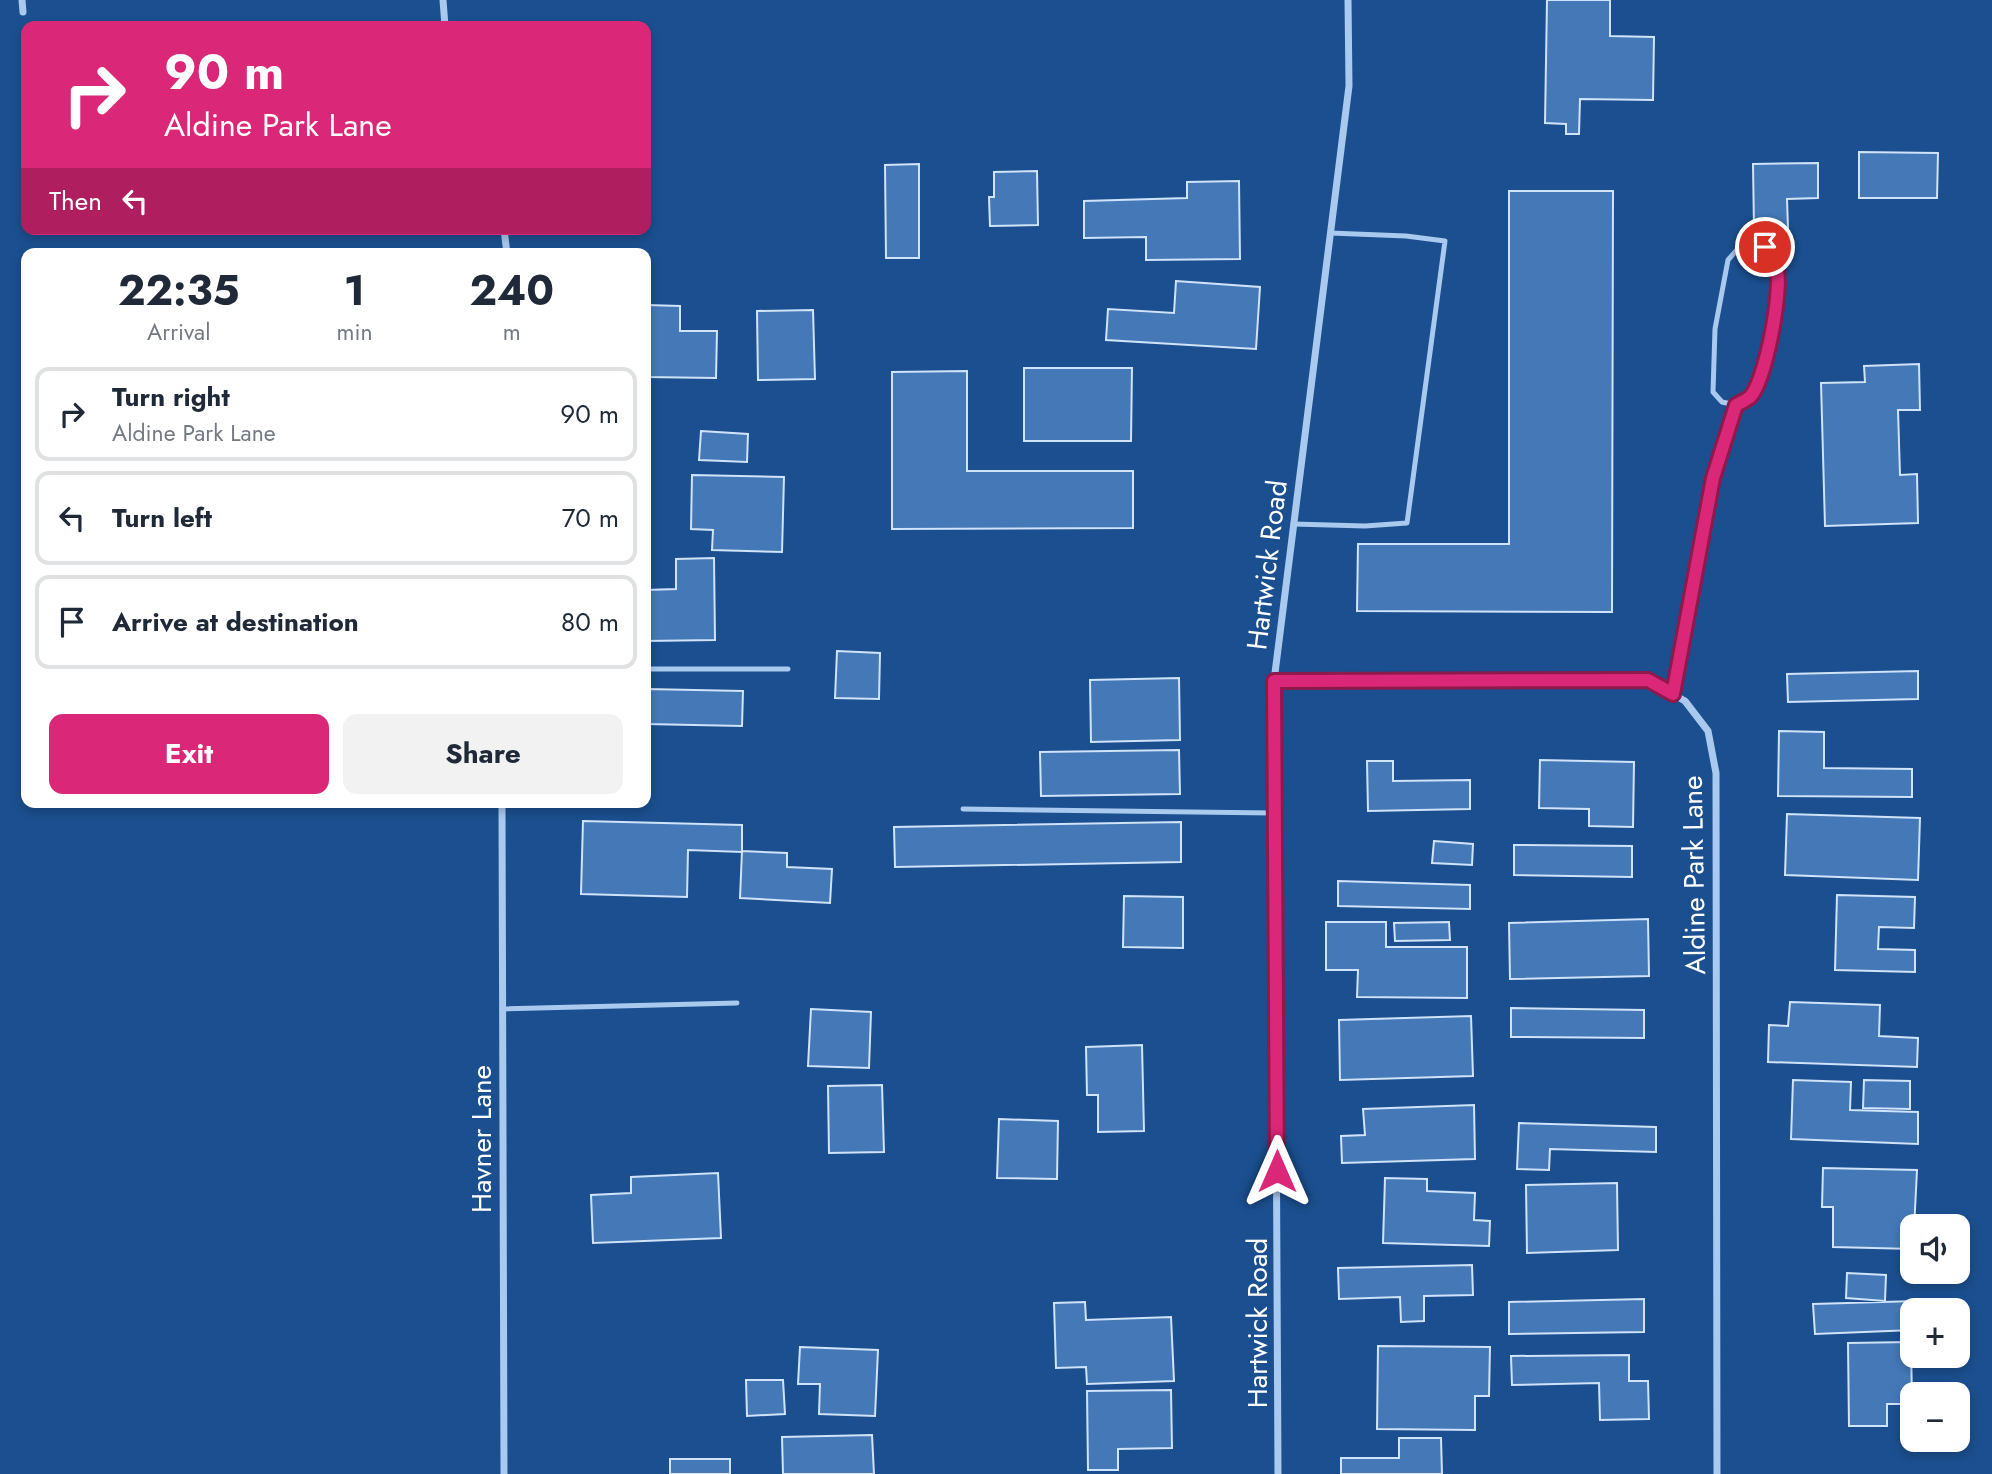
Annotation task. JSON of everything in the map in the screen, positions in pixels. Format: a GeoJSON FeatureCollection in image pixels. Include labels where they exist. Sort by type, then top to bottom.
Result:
{"type":"FeatureCollection","features":[{"type":"Feature","properties":{"kind":"street"},"geometry":{"type":"LineString","coordinates":[[22,0],[23,12]]}},
{"type":"Feature","properties":{"kind":"street"},"geometry":{"type":"LineString","coordinates":[[443,0],[444,21]]}},
{"type":"Feature","properties":{"kind":"street","name":"Hartwick Road"},"geometry":{"type":"LineString","coordinates":[[1279,1474],[1274,681],[1349,86],[1348,0]]}},
{"type":"Feature","properties":{"kind":"street","name":"Aldine Park Lane"},"geometry":{"type":"LineString","coordinates":[[1274,681],[1648,680],[1685,701],[1708,731],[1716,773],[1717,1474]]}},
{"type":"Feature","properties":{"kind":"street","name":"Havner Lane"},"geometry":{"type":"LineString","coordinates":[[502,808],[504,1474]]}},
{"type":"Feature","properties":{"kind":"lane"},"geometry":{"type":"LineString","coordinates":[[1293,524],[1365,526],[1407,523],[1445,241],[1406,236],[1330,233]]}},
{"type":"Feature","properties":{"kind":"lane"},"geometry":{"type":"LineString","coordinates":[[1673,694],[1713,478],[1736,405],[1751,397],[1773,331],[1777,303],[1777,271],[1765,247],[1742,244],[1728,260],[1715,330],[1713,392],[1722,402],[1736,405]]}},
{"type":"Feature","properties":{"kind":"lane"},"geometry":{"type":"LineString","coordinates":[[651,669],[788,669]]}},
{"type":"Feature","properties":{"kind":"lane"},"geometry":{"type":"LineString","coordinates":[[963,809],[1275,813]]}},
{"type":"Feature","properties":{"kind":"lane"},"geometry":{"type":"LineString","coordinates":[[502,1009],[737,1003]]}},
{"type":"Feature","properties":{"kind":"building"},"geometry":{"type":"Polygon","coordinates":[[[1547,0],[1610,0],[1610,36],[1654,37],[1653,100],[1580,99],[1579,134],[1566,134],[1566,124],[1545,123],[1547,0]]]}},
{"type":"Feature","properties":{"kind":"building"},"geometry":{"type":"Polygon","coordinates":[[[1859,152],[1938,153],[1937,198],[1859,198],[1859,152]]]}},
{"type":"Feature","properties":{"kind":"building"},"geometry":{"type":"Polygon","coordinates":[[[1818,163],[1818,198],[1787,199],[1788,228],[1754,229],[1753,164],[1818,163]]]}},
{"type":"Feature","properties":{"kind":"building"},"geometry":{"type":"Polygon","coordinates":[[[919,164],[919,258],[886,258],[885,165],[919,164]]]}},
{"type":"Feature","properties":{"kind":"building"},"geometry":{"type":"Polygon","coordinates":[[[1037,171],[1038,225],[990,226],[989,197],[994,197],[994,172],[1037,171]]]}},
{"type":"Feature","properties":{"kind":"building"},"geometry":{"type":"Polygon","coordinates":[[[1239,181],[1240,259],[1146,260],[1146,237],[1084,238],[1084,201],[1187,198],[1187,182],[1239,181]]]}},
{"type":"Feature","properties":{"kind":"building"},"geometry":{"type":"Polygon","coordinates":[[[1509,191],[1613,191],[1612,612],[1357,611],[1358,544],[1509,544],[1509,191]]]}},
{"type":"Feature","properties":{"kind":"building"},"geometry":{"type":"Polygon","coordinates":[[[1176,281],[1260,287],[1256,349],[1106,340],[1108,309],[1174,313],[1176,281]]]}},
{"type":"Feature","properties":{"kind":"building"},"geometry":{"type":"Polygon","coordinates":[[[651,305],[680,306],[680,331],[717,331],[716,378],[651,377],[651,305]]]}},
{"type":"Feature","properties":{"kind":"building"},"geometry":{"type":"Polygon","coordinates":[[[813,310],[815,379],[758,380],[757,311],[813,310]]]}},
{"type":"Feature","properties":{"kind":"building"},"geometry":{"type":"Polygon","coordinates":[[[1919,364],[1920,410],[1898,410],[1900,475],[1917,474],[1918,523],[1825,526],[1821,383],[1865,382],[1864,366],[1919,364]]]}},
{"type":"Feature","properties":{"kind":"building"},"geometry":{"type":"Polygon","coordinates":[[[1024,368],[1132,368],[1131,441],[1024,441],[1024,368]]]}},
{"type":"Feature","properties":{"kind":"building"},"geometry":{"type":"Polygon","coordinates":[[[967,371],[967,471],[1133,471],[1133,528],[892,529],[892,372],[967,371]]]}},
{"type":"Feature","properties":{"kind":"building"},"geometry":{"type":"Polygon","coordinates":[[[701,431],[748,434],[747,462],[699,460],[701,431]]]}},
{"type":"Feature","properties":{"kind":"building"},"geometry":{"type":"Polygon","coordinates":[[[692,475],[784,477],[782,552],[712,550],[713,530],[691,529],[692,475]]]}},
{"type":"Feature","properties":{"kind":"building"},"geometry":{"type":"Polygon","coordinates":[[[714,558],[715,640],[651,641],[651,590],[676,589],[676,559],[714,558]]]}},
{"type":"Feature","properties":{"kind":"building"},"geometry":{"type":"Polygon","coordinates":[[[837,651],[880,653],[879,699],[835,698],[837,651]]]}},
{"type":"Feature","properties":{"kind":"building"},"geometry":{"type":"Polygon","coordinates":[[[1918,671],[1918,699],[1788,702],[1787,674],[1918,671]]]}},
{"type":"Feature","properties":{"kind":"building"},"geometry":{"type":"Polygon","coordinates":[[[1179,678],[1180,740],[1091,742],[1090,680],[1179,678]]]}},
{"type":"Feature","properties":{"kind":"building"},"geometry":{"type":"Polygon","coordinates":[[[651,689],[743,691],[742,726],[651,724],[651,689]]]}},
{"type":"Feature","properties":{"kind":"building"},"geometry":{"type":"Polygon","coordinates":[[[1779,731],[1824,732],[1824,768],[1912,769],[1912,797],[1778,796],[1779,731]]]}},
{"type":"Feature","properties":{"kind":"building"},"geometry":{"type":"Polygon","coordinates":[[[1179,750],[1180,794],[1041,796],[1040,752],[1179,750]]]}},
{"type":"Feature","properties":{"kind":"building"},"geometry":{"type":"Polygon","coordinates":[[[1540,760],[1634,762],[1633,827],[1589,826],[1589,809],[1539,808],[1540,760]]]}},
{"type":"Feature","properties":{"kind":"building"},"geometry":{"type":"Polygon","coordinates":[[[1367,761],[1393,761],[1393,781],[1470,780],[1470,809],[1368,811],[1367,761]]]}},
{"type":"Feature","properties":{"kind":"building"},"geometry":{"type":"Polygon","coordinates":[[[1787,814],[1920,818],[1918,880],[1785,875],[1787,814]]]}},
{"type":"Feature","properties":{"kind":"building"},"geometry":{"type":"Polygon","coordinates":[[[583,821],[742,825],[742,852],[688,850],[687,897],[581,894],[583,821]]]}},
{"type":"Feature","properties":{"kind":"building"},"geometry":{"type":"Polygon","coordinates":[[[1181,822],[1181,862],[895,867],[894,827],[1181,822]]]}},
{"type":"Feature","properties":{"kind":"building"},"geometry":{"type":"Polygon","coordinates":[[[1434,841],[1473,844],[1472,865],[1432,863],[1434,841]]]}},
{"type":"Feature","properties":{"kind":"building"},"geometry":{"type":"Polygon","coordinates":[[[1514,845],[1632,846],[1632,877],[1514,875],[1514,845]]]}},
{"type":"Feature","properties":{"kind":"building"},"geometry":{"type":"Polygon","coordinates":[[[742,851],[787,853],[787,867],[832,869],[830,903],[740,898],[742,851]]]}},
{"type":"Feature","properties":{"kind":"building"},"geometry":{"type":"Polygon","coordinates":[[[1338,881],[1470,885],[1470,909],[1338,906],[1338,881]]]}},
{"type":"Feature","properties":{"kind":"building"},"geometry":{"type":"Polygon","coordinates":[[[1837,895],[1915,897],[1914,928],[1879,927],[1878,949],[1915,950],[1915,972],[1835,970],[1837,895]]]}},
{"type":"Feature","properties":{"kind":"building"},"geometry":{"type":"Polygon","coordinates":[[[1124,896],[1183,897],[1183,948],[1123,947],[1124,896]]]}},
{"type":"Feature","properties":{"kind":"building"},"geometry":{"type":"Polygon","coordinates":[[[1648,919],[1649,976],[1510,979],[1509,923],[1648,919]]]}},
{"type":"Feature","properties":{"kind":"building"},"geometry":{"type":"Polygon","coordinates":[[[1326,922],[1386,922],[1386,947],[1467,947],[1467,998],[1357,997],[1358,970],[1326,970],[1326,922]]]}},
{"type":"Feature","properties":{"kind":"building"},"geometry":{"type":"Polygon","coordinates":[[[1449,922],[1450,940],[1395,941],[1394,923],[1449,922]]]}},
{"type":"Feature","properties":{"kind":"building"},"geometry":{"type":"Polygon","coordinates":[[[1790,1002],[1880,1005],[1879,1036],[1918,1038],[1917,1067],[1768,1062],[1769,1025],[1788,1026],[1790,1002]]]}},
{"type":"Feature","properties":{"kind":"building"},"geometry":{"type":"Polygon","coordinates":[[[1511,1008],[1644,1010],[1644,1038],[1511,1037],[1511,1008]]]}},
{"type":"Feature","properties":{"kind":"building"},"geometry":{"type":"Polygon","coordinates":[[[811,1009],[871,1012],[869,1068],[808,1066],[811,1009]]]}},
{"type":"Feature","properties":{"kind":"building"},"geometry":{"type":"Polygon","coordinates":[[[1471,1016],[1473,1076],[1340,1080],[1339,1020],[1471,1016]]]}},
{"type":"Feature","properties":{"kind":"building"},"geometry":{"type":"Polygon","coordinates":[[[1142,1045],[1144,1131],[1098,1132],[1098,1095],[1087,1095],[1086,1047],[1142,1045]]]}},
{"type":"Feature","properties":{"kind":"building"},"geometry":{"type":"Polygon","coordinates":[[[1793,1080],[1851,1082],[1850,1110],[1918,1112],[1918,1144],[1791,1139],[1793,1080]]]}},
{"type":"Feature","properties":{"kind":"building"},"geometry":{"type":"Polygon","coordinates":[[[1864,1080],[1910,1081],[1910,1109],[1863,1108],[1864,1080]]]}},
{"type":"Feature","properties":{"kind":"building"},"geometry":{"type":"Polygon","coordinates":[[[882,1085],[884,1152],[829,1153],[828,1086],[882,1085]]]}},
{"type":"Feature","properties":{"kind":"building"},"geometry":{"type":"Polygon","coordinates":[[[1474,1105],[1475,1159],[1342,1163],[1341,1136],[1365,1135],[1363,1109],[1474,1105]]]}},
{"type":"Feature","properties":{"kind":"building"},"geometry":{"type":"Polygon","coordinates":[[[999,1119],[1058,1121],[1057,1179],[997,1178],[999,1119]]]}},
{"type":"Feature","properties":{"kind":"building"},"geometry":{"type":"Polygon","coordinates":[[[1519,1123],[1656,1127],[1656,1152],[1550,1149],[1549,1170],[1517,1169],[1519,1123]]]}},
{"type":"Feature","properties":{"kind":"building"},"geometry":{"type":"Polygon","coordinates":[[[1823,1168],[1917,1170],[1915,1214],[1900,1214],[1900,1249],[1833,1247],[1833,1207],[1822,1207],[1823,1168]]]}},
{"type":"Feature","properties":{"kind":"building"},"geometry":{"type":"Polygon","coordinates":[[[718,1173],[721,1238],[593,1243],[591,1195],[631,1193],[631,1177],[718,1173]]]}},
{"type":"Feature","properties":{"kind":"building"},"geometry":{"type":"Polygon","coordinates":[[[1385,1178],[1427,1179],[1427,1191],[1475,1193],[1474,1220],[1490,1221],[1489,1246],[1383,1243],[1385,1178]]]}},
{"type":"Feature","properties":{"kind":"building"},"geometry":{"type":"Polygon","coordinates":[[[1617,1183],[1618,1250],[1527,1253],[1526,1185],[1617,1183]]]}},
{"type":"Feature","properties":{"kind":"building"},"geometry":{"type":"Polygon","coordinates":[[[1472,1265],[1473,1295],[1424,1296],[1424,1321],[1401,1322],[1400,1297],[1339,1299],[1338,1268],[1472,1265]]]}},
{"type":"Feature","properties":{"kind":"building"},"geometry":{"type":"Polygon","coordinates":[[[1847,1273],[1886,1275],[1885,1301],[1846,1298],[1847,1273]]]}},
{"type":"Feature","properties":{"kind":"building"},"geometry":{"type":"Polygon","coordinates":[[[1644,1299],[1644,1332],[1509,1334],[1509,1302],[1644,1299]]]}},
{"type":"Feature","properties":{"kind":"building"},"geometry":{"type":"Polygon","coordinates":[[[1900,1301],[1900,1331],[1815,1334],[1813,1304],[1900,1301]]]}},
{"type":"Feature","properties":{"kind":"building"},"geometry":{"type":"Polygon","coordinates":[[[1085,1302],[1086,1320],[1171,1317],[1174,1381],[1087,1384],[1086,1367],[1056,1368],[1054,1303],[1085,1302]]]}},
{"type":"Feature","properties":{"kind":"building"},"geometry":{"type":"Polygon","coordinates":[[[1900,1342],[1900,1368],[1911,1368],[1912,1382],[1900,1382],[1900,1404],[1887,1404],[1887,1426],[1849,1426],[1848,1343],[1900,1342]]]}},
{"type":"Feature","properties":{"kind":"building"},"geometry":{"type":"Polygon","coordinates":[[[1378,1346],[1490,1347],[1489,1396],[1475,1396],[1475,1430],[1377,1429],[1378,1346]]]}},
{"type":"Feature","properties":{"kind":"building"},"geometry":{"type":"Polygon","coordinates":[[[800,1347],[878,1350],[875,1416],[819,1414],[820,1384],[798,1384],[800,1347]]]}},
{"type":"Feature","properties":{"kind":"building"},"geometry":{"type":"Polygon","coordinates":[[[1629,1355],[1629,1381],[1648,1381],[1649,1419],[1600,1420],[1599,1383],[1512,1385],[1511,1356],[1629,1355]]]}},
{"type":"Feature","properties":{"kind":"building"},"geometry":{"type":"Polygon","coordinates":[[[746,1380],[783,1380],[785,1414],[747,1416],[746,1380]]]}},
{"type":"Feature","properties":{"kind":"building"},"geometry":{"type":"Polygon","coordinates":[[[1171,1390],[1172,1448],[1118,1449],[1118,1470],[1088,1470],[1087,1391],[1171,1390]]]}},
{"type":"Feature","properties":{"kind":"building"},"geometry":{"type":"Polygon","coordinates":[[[872,1435],[874,1474],[783,1474],[782,1437],[872,1435]]]}},
{"type":"Feature","properties":{"kind":"building"},"geometry":{"type":"Polygon","coordinates":[[[1399,1438],[1441,1438],[1442,1474],[1341,1474],[1341,1458],[1399,1458],[1399,1438]]]}},
{"type":"Feature","properties":{"kind":"building"},"geometry":{"type":"Polygon","coordinates":[[[670,1459],[730,1459],[730,1474],[670,1474],[670,1459]]]}},
{"type":"Feature","properties":{"kind":"route"},"geometry":{"type":"LineString","coordinates":[[1277,1171],[1274,681],[1648,680],[1673,694],[1713,478],[1736,405],[1751,397],[1773,331],[1777,303],[1777,271],[1765,247]]}}]}
